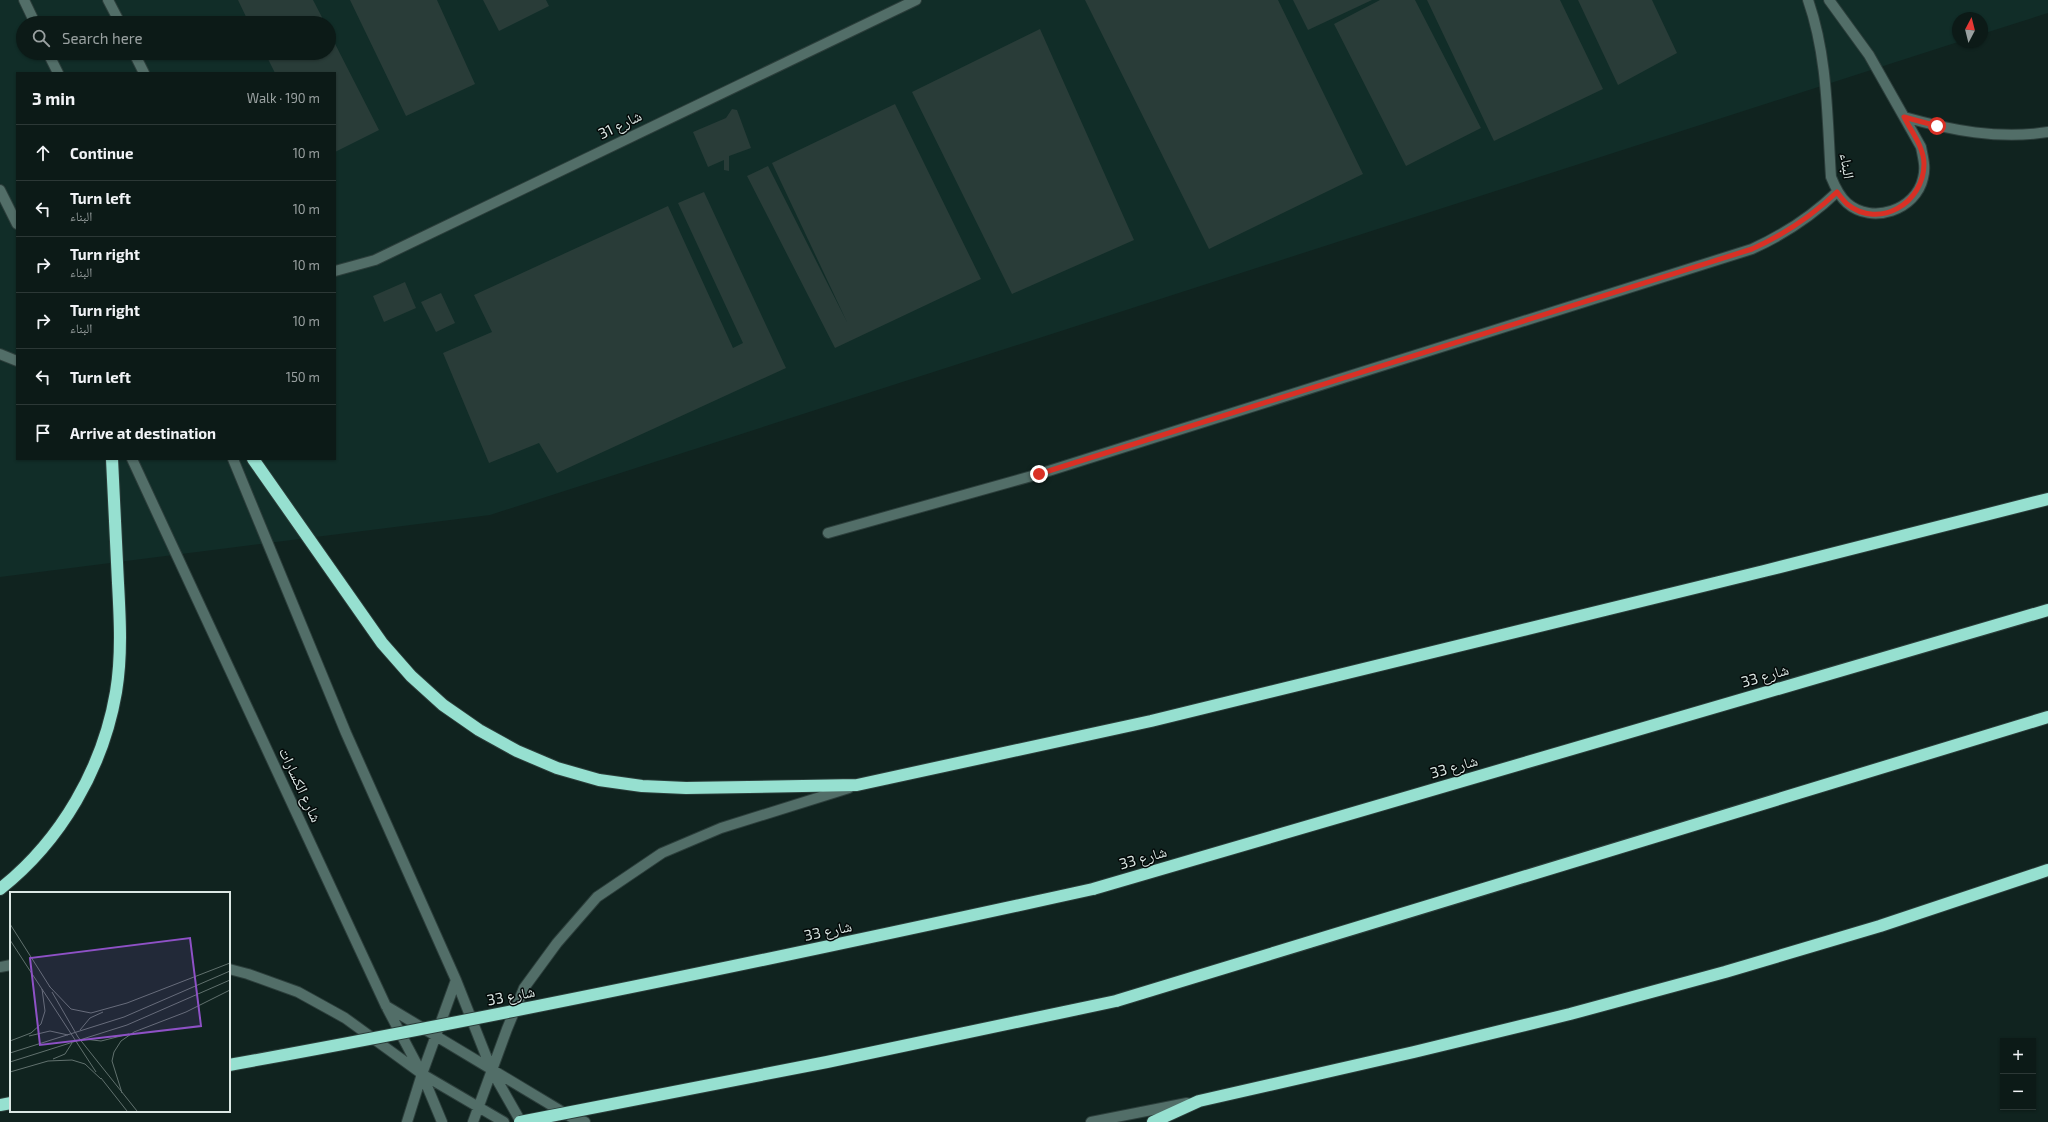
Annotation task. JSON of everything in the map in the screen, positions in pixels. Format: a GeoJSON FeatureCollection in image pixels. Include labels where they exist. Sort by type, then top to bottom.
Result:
{"type":"FeatureCollection","features":[{"type":"Feature","properties":{"kind":"highway"},"geometry":{"type":"LineString","coordinates":[[0,889],[13,879],[42,848],[68,814],[90,776],[106,735],[116,692],[120,648],[112,460]]}},
{"type":"Feature","properties":{"kind":"highway"},"geometry":{"type":"LineString","coordinates":[[254,460],[382,643],[411,676],[449,709],[479,730],[517,751],[557,768],[599,780],[642,786],[686,788],[857,785],[1151,721],[2048,499]]}},
{"type":"Feature","properties":{"kind":"highway","name":"شارع 33"},"geometry":{"type":"LineString","coordinates":[[230,1065],[519,1011],[776,958],[1093,889],[2048,610]]}},
{"type":"Feature","properties":{"kind":"highway"},"geometry":{"type":"LineString","coordinates":[[520,1122],[819,1063],[1116,1001],[2048,718]]}},
{"type":"Feature","properties":{"kind":"highway"},"geometry":{"type":"LineString","coordinates":[[1153,1122],[1199,1101],[1570,1014],[1725,972],[1880,926],[2048,870]]}},
{"type":"Feature","properties":{"kind":"highway"},"geometry":{"type":"LineString","coordinates":[[0,1105],[10,1103]]}},
{"type":"Feature","properties":{"kind":"street"},"geometry":{"type":"LineString","coordinates":[[24,0],[32,16]]}},
{"type":"Feature","properties":{"kind":"street"},"geometry":{"type":"LineString","coordinates":[[108,0],[116,16]]}},
{"type":"Feature","properties":{"kind":"street","name":"شارع 31"},"geometry":{"type":"LineString","coordinates":[[336,271],[375,260],[916,0]]}},
{"type":"Feature","properties":{"kind":"street","name":"البناء"},"geometry":{"type":"LineString","coordinates":[[1808,0],[1818,40],[1824,77],[1831,178],[1837,192],[1848,204],[1861,211],[1877,214],[1892,211],[1906,204],[1917,192],[1923,178],[1924,163],[1921,147],[1869,55],[1829,0]]}},
{"type":"Feature","properties":{"kind":"street"},"geometry":{"type":"LineString","coordinates":[[52,60],[58,72]]}},
{"type":"Feature","properties":{"kind":"street"},"geometry":{"type":"LineString","coordinates":[[138,60],[144,72]]}},
{"type":"Feature","properties":{"kind":"street"},"geometry":{"type":"LineString","coordinates":[[1904,117],[1937,126],[1971,132],[2006,135],[2048,132]]}},
{"type":"Feature","properties":{"kind":"street"},"geometry":{"type":"LineString","coordinates":[[0,190],[16,222]]}},
{"type":"Feature","properties":{"kind":"street"},"geometry":{"type":"LineString","coordinates":[[828,533],[1039,474],[1752,249],[1798,225],[1818,210],[1837,192]]}},
{"type":"Feature","properties":{"kind":"street"},"geometry":{"type":"LineString","coordinates":[[0,354],[16,361]]}},
{"type":"Feature","properties":{"kind":"street","name":"شارع الكسارات"},"geometry":{"type":"LineString","coordinates":[[132,460],[386,1006],[422,1074],[442,1122]]}},
{"type":"Feature","properties":{"kind":"street"},"geometry":{"type":"LineString","coordinates":[[233,460],[346,733],[456,980],[492,1071],[520,1122]]}},
{"type":"Feature","properties":{"kind":"street"},"geometry":{"type":"LineString","coordinates":[[473,1122],[506,1029],[524,988],[557,943],[597,897],[662,853],[721,828],[857,785]]}},
{"type":"Feature","properties":{"kind":"street"},"geometry":{"type":"LineString","coordinates":[[0,967],[10,965]]}},
{"type":"Feature","properties":{"kind":"street"},"geometry":{"type":"LineString","coordinates":[[230,969],[248,974],[305,996],[345,1018],[422,1074],[504,1122]]}},
{"type":"Feature","properties":{"kind":"street"},"geometry":{"type":"LineString","coordinates":[[407,1122],[422,1074],[456,980]]}},
{"type":"Feature","properties":{"kind":"street"},"geometry":{"type":"LineString","coordinates":[[386,1006],[492,1071],[571,1117],[585,1122]]}},
{"type":"Feature","properties":{"kind":"street"},"geometry":{"type":"LineString","coordinates":[[1091,1122],[1199,1101]]}},
{"type":"Feature","properties":{"kind":"shaded area"},"geometry":{"type":"Polygon","coordinates":[[[0,0],[2048,0],[2048,13],[1988,32],[1988,12],[1952,12],[1952,44],[490,515],[0,577],[0,0]]]}},
{"type":"Feature","properties":{"kind":"building"},"geometry":{"type":"Polygon","coordinates":[[[238,0],[313,0],[321,16],[246,16],[238,0]]]}},
{"type":"Feature","properties":{"kind":"building"},"geometry":{"type":"Polygon","coordinates":[[[350,0],[437,0],[475,84],[406,116],[350,0]]]}},
{"type":"Feature","properties":{"kind":"building"},"geometry":{"type":"Polygon","coordinates":[[[483,0],[546,0],[549,6],[499,31],[483,0]]]}},
{"type":"Feature","properties":{"kind":"building"},"geometry":{"type":"Polygon","coordinates":[[[1085,0],[1278,0],[1363,174],[1209,249],[1085,0]]]}},
{"type":"Feature","properties":{"kind":"building"},"geometry":{"type":"Polygon","coordinates":[[[1293,0],[1372,0],[1308,30],[1293,0]]]}},
{"type":"Feature","properties":{"kind":"building"},"geometry":{"type":"Polygon","coordinates":[[[1380,0],[1415,0],[1481,128],[1406,166],[1334,24],[1380,0]]]}},
{"type":"Feature","properties":{"kind":"building"},"geometry":{"type":"Polygon","coordinates":[[[1427,0],[1560,0],[1603,89],[1494,141],[1427,0]]]}},
{"type":"Feature","properties":{"kind":"building"},"geometry":{"type":"Polygon","coordinates":[[[1578,0],[1652,0],[1677,53],[1618,85],[1578,0]]]}},
{"type":"Feature","properties":{"kind":"building"},"geometry":{"type":"Polygon","coordinates":[[[1040,29],[1134,240],[1012,294],[912,92],[1040,29]]]}},
{"type":"Feature","properties":{"kind":"building"},"geometry":{"type":"Polygon","coordinates":[[[336,46],[379,130],[336,152],[336,72],[274,72],[268,60],[336,60],[336,46]]]}},
{"type":"Feature","properties":{"kind":"building"},"geometry":{"type":"Polygon","coordinates":[[[895,104],[981,279],[835,348],[747,176],[768,166],[847,322],[772,163],[895,104]]]}},
{"type":"Feature","properties":{"kind":"building"},"geometry":{"type":"Polygon","coordinates":[[[732,109],[737,110],[751,148],[729,156],[729,171],[724,170],[724,160],[708,167],[693,132],[726,118],[732,109]]]}},
{"type":"Feature","properties":{"kind":"building"},"geometry":{"type":"Polygon","coordinates":[[[704,192],[786,368],[557,473],[539,443],[489,463],[443,353],[492,332],[474,295],[668,206],[733,348],[743,343],[678,203],[704,192]]]}},
{"type":"Feature","properties":{"kind":"building"},"geometry":{"type":"Polygon","coordinates":[[[405,282],[416,308],[384,322],[373,296],[405,282]]]}},
{"type":"Feature","properties":{"kind":"building"},"geometry":{"type":"Polygon","coordinates":[[[441,293],[455,323],[436,332],[421,302],[441,293]]]}},
{"type":"Feature","properties":{"kind":"route"},"geometry":{"type":"LineString","coordinates":[[1039,474],[1752,249],[1798,225],[1818,210],[1837,192],[1848,204],[1861,211],[1877,214],[1892,211],[1906,204],[1917,192],[1923,178],[1924,163],[1921,147],[1904,117],[1937,126]]}}]}
